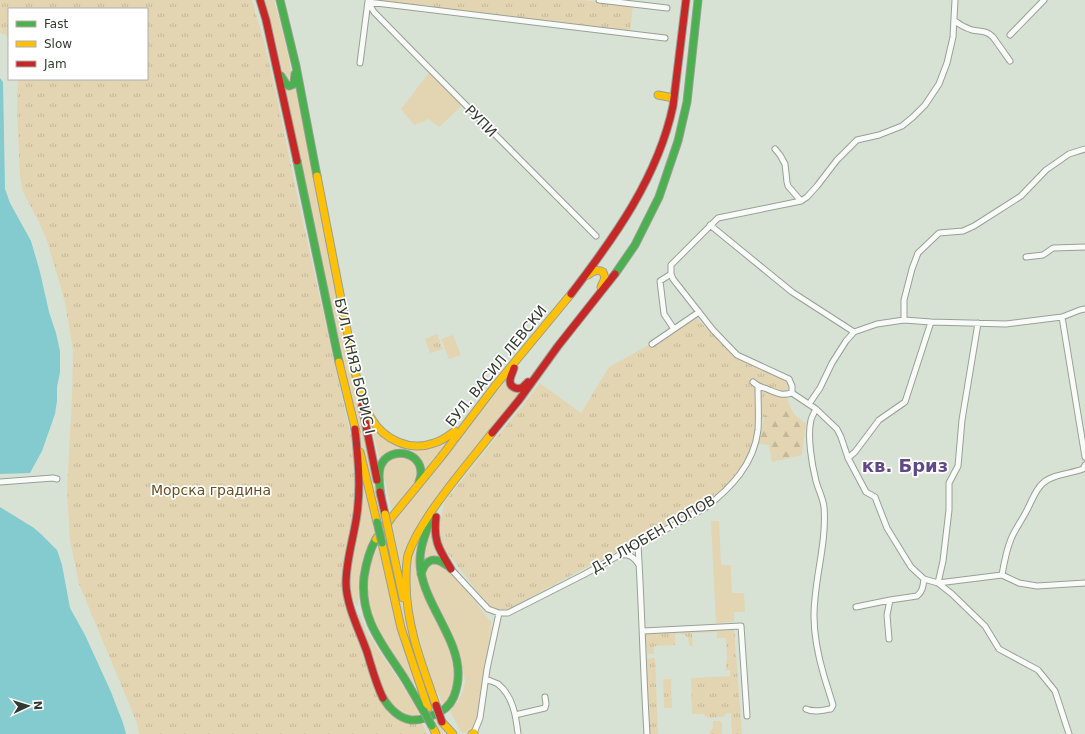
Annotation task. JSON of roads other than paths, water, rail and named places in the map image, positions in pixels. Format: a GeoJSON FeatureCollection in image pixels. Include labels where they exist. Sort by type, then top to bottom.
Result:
{"type":"FeatureCollection","features":[{"type":"Feature","properties":{"kind":"main road","name":"БУЛ. КНЯЗ БОРИС I"},"geometry":{"type":"LineString","coordinates":[[260,0],[266,20],[355,429],[401,628],[426,709]]}},
{"type":"Feature","properties":{"kind":"main road","name":"БУЛ. КНЯЗ БОРИС I"},"geometry":{"type":"LineString","coordinates":[[281,0],[296,66],[355,372],[389,533],[413,637],[447,734]]}},
{"type":"Feature","properties":{"kind":"main road","name":"БУЛ. ВАСИЛ ЛЕВСКИ"},"geometry":{"type":"LineString","coordinates":[[437,734],[426,709],[375,636],[370,626],[364,603],[363,581],[367,558],[375,540],[392,516],[579,284],[630,211],[650,173],[668,125],[674,98],[686,0]]}},
{"type":"Feature","properties":{"kind":"main road"},"geometry":{"type":"LineString","coordinates":[[413,637],[406,577],[407,562],[410,550],[417,534],[439,500],[519,400],[540,370],[616,272],[635,245],[651,214],[666,178],[690,102],[698,0]]}},
{"type":"Feature","properties":{"kind":"main road"},"geometry":{"type":"LineString","coordinates":[[277,69],[284,82],[290,86],[294,84],[295,81],[296,66]]}},
{"type":"Feature","properties":{"kind":"main road"},"geometry":{"type":"LineString","coordinates":[[658,95],[674,98]]}},
{"type":"Feature","properties":{"kind":"main road"},"geometry":{"type":"LineString","coordinates":[[579,284],[593,271],[600,270],[603,272],[605,278],[598,294]]}},
{"type":"Feature","properties":{"kind":"main road"},"geometry":{"type":"LineString","coordinates":[[522,354],[510,378],[512,386],[517,388],[522,387],[540,370]]}},
{"type":"Feature","properties":{"kind":"main road"},"geometry":{"type":"LineString","coordinates":[[355,372],[366,409],[372,420],[383,434],[398,443],[408,446],[419,446],[441,442],[471,417]]}},
{"type":"Feature","properties":{"kind":"main road"},"geometry":{"type":"LineString","coordinates":[[355,429],[359,497],[346,577],[348,600],[383,698],[390,708],[398,715],[414,720],[423,719],[444,709],[456,693],[458,685],[458,670],[450,640],[426,592],[421,575],[419,557],[421,545],[439,500]]}},
{"type":"Feature","properties":{"kind":"main road"},"geometry":{"type":"LineString","coordinates":[[381,496],[381,466],[387,457],[394,454],[404,453],[410,455],[416,460],[421,471],[419,484]]}},
{"type":"Feature","properties":{"kind":"main road"},"geometry":{"type":"LineString","coordinates":[[446,492],[436,515],[434,534],[438,549],[451,569]]}},
{"type":"Feature","properties":{"kind":"main road"},"geometry":{"type":"LineString","coordinates":[[421,575],[424,564],[433,560],[442,561],[451,569]]}},
{"type":"Feature","properties":{"kind":"main road"},"geometry":{"type":"LineString","coordinates":[[355,620],[363,581]]}},
{"type":"Feature","properties":{"kind":"main road"},"geometry":{"type":"LineString","coordinates":[[442,722],[453,734]]}},
{"type":"Feature","properties":{"kind":"street"},"geometry":{"type":"LineString","coordinates":[[600,0],[667,8]]}},
{"type":"Feature","properties":{"kind":"street"},"geometry":{"type":"LineString","coordinates":[[792,394],[792,386],[789,379],[737,355],[713,330],[673,279],[671,274],[671,265],[718,218],[801,201],[807,197],[837,160],[857,140],[879,135],[902,126],[913,117],[925,105],[939,84],[947,63],[954,36],[955,0]]}},
{"type":"Feature","properties":{"kind":"street"},"geometry":{"type":"LineString","coordinates":[[1010,35],[1044,0]]}},
{"type":"Feature","properties":{"kind":"street"},"geometry":{"type":"LineString","coordinates":[[360,63],[368,1],[665,38]]}},
{"type":"Feature","properties":{"kind":"street","name":"РУПИ"},"geometry":{"type":"LineString","coordinates":[[368,1],[374,12],[596,236]]}},
{"type":"Feature","properties":{"kind":"street"},"geometry":{"type":"LineString","coordinates":[[954,21],[974,30],[983,31],[990,34],[1010,61]]}},
{"type":"Feature","properties":{"kind":"street"},"geometry":{"type":"LineString","coordinates":[[775,149],[785,164],[786,182],[788,186],[801,201]]}},
{"type":"Feature","properties":{"kind":"street"},"geometry":{"type":"LineString","coordinates":[[904,320],[904,300],[918,253],[939,233],[963,231],[974,226],[1021,196],[1046,170],[1069,154],[1085,149]]}},
{"type":"Feature","properties":{"kind":"street"},"geometry":{"type":"LineString","coordinates":[[710,225],[792,292],[854,332]]}},
{"type":"Feature","properties":{"kind":"street"},"geometry":{"type":"LineString","coordinates":[[1026,257],[1042,255],[1053,248],[1085,247]]}},
{"type":"Feature","properties":{"kind":"street"},"geometry":{"type":"LineString","coordinates":[[671,274],[660,281],[664,314],[674,329]]}},
{"type":"Feature","properties":{"kind":"street"},"geometry":{"type":"LineString","coordinates":[[809,404],[820,388],[832,363],[846,341],[854,332],[877,324],[904,320],[969,324],[1006,324],[1062,317],[1085,309]]}},
{"type":"Feature","properties":{"kind":"street"},"geometry":{"type":"LineString","coordinates":[[652,344],[698,312]]}},
{"type":"Feature","properties":{"kind":"street"},"geometry":{"type":"LineString","coordinates":[[1062,317],[1085,457]]}},
{"type":"Feature","properties":{"kind":"street"},"geometry":{"type":"LineString","coordinates":[[848,458],[855,452],[879,420],[905,402],[931,322]]}},
{"type":"Feature","properties":{"kind":"street"},"geometry":{"type":"LineString","coordinates":[[938,583],[943,561],[949,510],[949,483],[958,466],[962,420],[978,323]]}},
{"type":"Feature","properties":{"kind":"street"},"geometry":{"type":"LineString","coordinates":[[753,382],[758,386],[778,394],[792,394],[816,409],[827,419],[839,433],[848,458],[866,492],[875,497],[887,528],[911,567],[924,579],[938,583],[952,594],[985,626],[999,649],[1038,670],[1055,691],[1069,734]]}},
{"type":"Feature","properties":{"kind":"street","name":"Д-Р ЛЮБЕН ПОПОВ"},"geometry":{"type":"LineString","coordinates":[[499,613],[508,613],[570,582],[705,508],[728,489],[739,476],[750,458],[756,442],[758,386]]}},
{"type":"Feature","properties":{"kind":"street"},"geometry":{"type":"LineString","coordinates":[[806,709],[810,711],[819,711],[830,709],[832,705],[823,674],[816,640],[814,618],[815,597],[825,522],[824,505],[816,481],[811,457],[811,420],[816,409]]}},
{"type":"Feature","properties":{"kind":"street"},"geometry":{"type":"LineString","coordinates":[[1002,575],[1005,556],[1011,539],[1038,489],[1043,483],[1052,478],[1078,471],[1083,469],[1085,465]]}},
{"type":"Feature","properties":{"kind":"street"},"geometry":{"type":"LineString","coordinates":[[0,482],[53,478],[57,479]]}},
{"type":"Feature","properties":{"kind":"street"},"geometry":{"type":"LineString","coordinates":[[638,545],[643,631],[643,673],[646,734]]}},
{"type":"Feature","properties":{"kind":"street"},"geometry":{"type":"LineString","coordinates":[[619,555],[627,554],[639,565]]}},
{"type":"Feature","properties":{"kind":"street"},"geometry":{"type":"LineString","coordinates":[[451,569],[488,609],[499,613],[480,718],[473,734]]}},
{"type":"Feature","properties":{"kind":"street"},"geometry":{"type":"LineString","coordinates":[[938,583],[1002,575],[1019,583],[1037,586],[1085,583]]}},
{"type":"Feature","properties":{"kind":"street"},"geometry":{"type":"LineString","coordinates":[[856,607],[917,596],[921,593],[924,579]]}},
{"type":"Feature","properties":{"kind":"street"},"geometry":{"type":"LineString","coordinates":[[888,639],[886,615],[890,600]]}},
{"type":"Feature","properties":{"kind":"street"},"geometry":{"type":"LineString","coordinates":[[643,631],[741,626],[747,716]]}},
{"type":"Feature","properties":{"kind":"street"},"geometry":{"type":"LineString","coordinates":[[486,679],[497,684],[508,695],[515,715],[518,734]]}},
{"type":"Feature","properties":{"kind":"street"},"geometry":{"type":"LineString","coordinates":[[515,715],[545,708],[545,697]]}},
{"type":"Feature","properties":{"kind":"water"},"geometry":{"type":"Polygon","coordinates":[[[0,78],[3,82],[5,189],[10,203],[31,241],[60,351],[60,372],[57,387],[55,414],[42,451],[30,473],[0,474],[0,78]]]}},
{"type":"Feature","properties":{"kind":"water"},"geometry":{"type":"Polygon","coordinates":[[[0,507],[34,528],[57,550],[62,565],[70,608],[85,635],[111,692],[126,734],[0,734],[0,507]]]}},
{"type":"Feature","properties":{"kind":"district","name":"кв. Бриз"},"geometry":{"type":"Point","coordinates":[905,465]}},
{"type":"Feature","properties":{"kind":"park label","name":"Морска градина"},"geometry":{"type":"Point","coordinates":[211,490]}}]}
